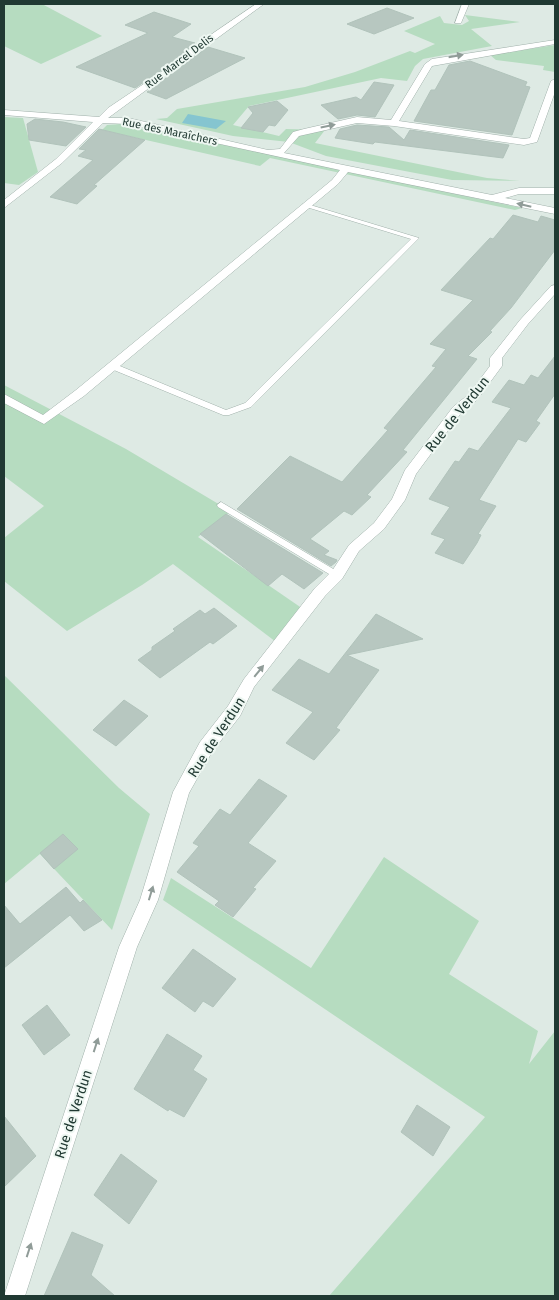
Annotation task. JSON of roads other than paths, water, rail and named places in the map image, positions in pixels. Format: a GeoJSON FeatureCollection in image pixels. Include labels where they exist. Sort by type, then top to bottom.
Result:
{"type":"FeatureCollection","features":[{"type":"Feature","properties":{"kind":"street","name":"Rue Marcel Delis"},"geometry":{"type":"LineString","coordinates":[[4,205],[59,161],[99,120],[126,99],[172,69],[219,31],[260,4]]}},
{"type":"Feature","properties":{"kind":"street"},"geometry":{"type":"LineString","coordinates":[[458,21],[465,4]]}},
{"type":"Feature","properties":{"kind":"street"},"geometry":{"type":"LineString","coordinates":[[394,123],[429,64],[435,61],[555,42]]}},
{"type":"Feature","properties":{"kind":"street"},"geometry":{"type":"LineString","coordinates":[[265,152],[284,148],[299,133],[357,120],[394,123],[524,142],[534,140],[555,81]]}},
{"type":"Feature","properties":{"kind":"street","name":"Rue des Maraîchers"},"geometry":{"type":"LineString","coordinates":[[4,112],[128,121],[265,152],[492,198],[519,191],[555,191]]}},
{"type":"Feature","properties":{"kind":"street","name":"Rue des Maraîchers"},"geometry":{"type":"LineString","coordinates":[[247,147],[284,148],[332,166]]}},
{"type":"Feature","properties":{"kind":"street"},"geometry":{"type":"LineString","coordinates":[[4,398],[44,420],[112,366],[305,205],[336,182],[346,169]]}},
{"type":"Feature","properties":{"kind":"street"},"geometry":{"type":"LineString","coordinates":[[492,198],[555,211]]}},
{"type":"Feature","properties":{"kind":"street","name":"Rue de Verdun"},"geometry":{"type":"LineString","coordinates":[[14,1296],[128,947],[149,900],[181,792],[206,746],[234,711],[249,683],[320,592],[337,575],[354,548],[379,526],[398,500],[410,473],[457,410],[474,397],[496,366],[496,358],[524,322],[555,288]]}},
{"type":"Feature","properties":{"kind":"lane"},"geometry":{"type":"LineString","coordinates":[[112,366],[226,413],[248,405],[416,238],[305,205]]}},
{"type":"Feature","properties":{"kind":"lane"},"geometry":{"type":"LineString","coordinates":[[220,505],[337,575]]}},
{"type":"Feature","properties":{"kind":"water"},"geometry":{"type":"Polygon","coordinates":[[[188,114],[226,121],[216,129],[182,123],[188,114]]]}}]}
